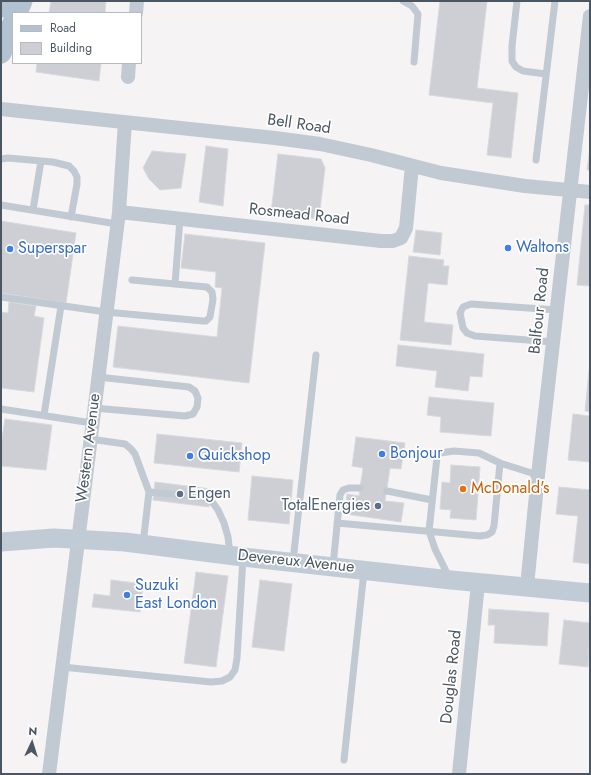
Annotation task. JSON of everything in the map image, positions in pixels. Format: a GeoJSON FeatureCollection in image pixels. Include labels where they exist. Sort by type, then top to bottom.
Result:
{"type":"FeatureCollection","features":[{"type":"Feature","properties":{"kind":"main road"},"geometry":{"type":"LineString","coordinates":[[1,7],[4,1]]}},
{"type":"Feature","properties":{"kind":"main road"},"geometry":{"type":"LineString","coordinates":[[17,12],[22,1]]}},
{"type":"Feature","properties":{"kind":"main road"},"geometry":{"type":"LineString","coordinates":[[1,53],[12,25]]}},
{"type":"Feature","properties":{"kind":"main road","name":"Devereux Avenue"},"geometry":{"type":"LineString","coordinates":[[1,542],[36,538],[78,539],[143,544],[478,583],[527,586],[590,593]]}},
{"type":"Feature","properties":{"kind":"street"},"geometry":{"type":"LineString","coordinates":[[136,12],[137,1]]}},
{"type":"Feature","properties":{"kind":"street","name":"Balfour Road"},"geometry":{"type":"LineString","coordinates":[[527,586],[538,475],[590,16]]}},
{"type":"Feature","properties":{"kind":"street"},"geometry":{"type":"LineString","coordinates":[[128,77],[129,64]]}},
{"type":"Feature","properties":{"kind":"street","name":"Bell Road"},"geometry":{"type":"LineString","coordinates":[[1,108],[320,144],[441,173],[476,179],[590,192]]}},
{"type":"Feature","properties":{"kind":"street","name":"Western Avenue"},"geometry":{"type":"LineString","coordinates":[[49,774],[118,218],[125,122]]}},
{"type":"Feature","properties":{"kind":"street","name":"Rosmead Road"},"geometry":{"type":"LineString","coordinates":[[118,218],[180,219],[393,241],[401,238],[406,228],[412,166]]}},
{"type":"Feature","properties":{"kind":"street","name":"Douglas Road"},"geometry":{"type":"LineString","coordinates":[[459,774],[478,583]]}},
{"type":"Feature","properties":{"kind":"lane"},"geometry":{"type":"LineString","coordinates":[[403,1],[412,6],[418,14],[414,62]]}},
{"type":"Feature","properties":{"kind":"lane"},"geometry":{"type":"LineString","coordinates":[[517,1],[512,46],[512,61],[516,67],[546,74]]}},
{"type":"Feature","properties":{"kind":"lane"},"geometry":{"type":"LineString","coordinates":[[536,160],[555,1]]}},
{"type":"Feature","properties":{"kind":"lane"},"geometry":{"type":"LineString","coordinates":[[1,159],[8,158],[62,163],[74,170],[77,184],[71,217]]}},
{"type":"Feature","properties":{"kind":"lane"},"geometry":{"type":"LineString","coordinates":[[33,210],[41,161]]}},
{"type":"Feature","properties":{"kind":"lane"},"geometry":{"type":"LineString","coordinates":[[1,205],[71,217],[118,218]]}},
{"type":"Feature","properties":{"kind":"lane"},"geometry":{"type":"LineString","coordinates":[[175,284],[180,219]]}},
{"type":"Feature","properties":{"kind":"lane"},"geometry":{"type":"LineString","coordinates":[[1,297],[106,312],[203,322],[208,319],[211,313],[213,299],[212,292],[207,287],[132,280]]}},
{"type":"Feature","properties":{"kind":"lane"},"geometry":{"type":"LineString","coordinates":[[554,342],[475,336],[467,333],[463,328],[460,313],[463,307],[471,304],[557,310]]}},
{"type":"Feature","properties":{"kind":"lane"},"geometry":{"type":"LineString","coordinates":[[44,415],[61,306]]}},
{"type":"Feature","properties":{"kind":"lane"},"geometry":{"type":"LineString","coordinates":[[293,562],[316,355]]}},
{"type":"Feature","properties":{"kind":"lane"},"geometry":{"type":"LineString","coordinates":[[94,408],[185,416],[193,414],[197,407],[198,398],[195,391],[189,387],[98,377]]}},
{"type":"Feature","properties":{"kind":"lane"},"geometry":{"type":"LineString","coordinates":[[1,409],[92,422]]}},
{"type":"Feature","properties":{"kind":"lane"},"geometry":{"type":"LineString","coordinates":[[90,439],[125,444],[135,454],[140,464],[149,492],[143,544]]}},
{"type":"Feature","properties":{"kind":"lane"},"geometry":{"type":"LineString","coordinates":[[451,580],[434,549],[428,530],[436,463],[437,457],[440,453],[466,451],[479,453],[500,463],[538,475]]}},
{"type":"Feature","properties":{"kind":"lane"},"geometry":{"type":"LineString","coordinates":[[337,523],[428,530],[480,536],[487,535],[492,532],[494,526],[500,463]]}},
{"type":"Feature","properties":{"kind":"lane"},"geometry":{"type":"LineString","coordinates":[[333,566],[340,495],[343,490],[349,488],[360,488]]}},
{"type":"Feature","properties":{"kind":"lane"},"geometry":{"type":"LineString","coordinates":[[387,491],[432,500]]}},
{"type":"Feature","properties":{"kind":"lane"},"geometry":{"type":"LineString","coordinates":[[62,667],[211,682],[222,681],[230,676],[235,670],[237,658],[237,556],[218,510],[213,503],[202,497],[149,492]]}},
{"type":"Feature","properties":{"kind":"lane"},"geometry":{"type":"LineString","coordinates":[[344,760],[364,569]]}},
{"type":"Feature","properties":{"kind":"building"},"geometry":{"type":"Polygon","coordinates":[[[51,1],[106,1],[105,12],[49,12],[51,1]]]}},
{"type":"Feature","properties":{"kind":"building"},"geometry":{"type":"Polygon","coordinates":[[[440,1],[487,1],[477,88],[518,93],[511,158],[487,155],[493,103],[429,95],[440,1]]]}},
{"type":"Feature","properties":{"kind":"building"},"geometry":{"type":"Polygon","coordinates":[[[37,64],[101,64],[99,81],[36,72],[37,64]]]}},
{"type":"Feature","properties":{"kind":"building"},"geometry":{"type":"Polygon","coordinates":[[[206,146],[228,149],[223,206],[199,202],[206,146]]]}},
{"type":"Feature","properties":{"kind":"building"},"geometry":{"type":"Polygon","coordinates":[[[590,148],[590,170],[587,170],[590,148]]]}},
{"type":"Feature","properties":{"kind":"building"},"geometry":{"type":"Polygon","coordinates":[[[152,151],[186,154],[181,188],[160,190],[149,179],[143,168],[152,151]]]}},
{"type":"Feature","properties":{"kind":"building"},"geometry":{"type":"Polygon","coordinates":[[[278,154],[321,159],[325,168],[319,219],[271,213],[278,154]]]}},
{"type":"Feature","properties":{"kind":"building"},"geometry":{"type":"Polygon","coordinates":[[[585,205],[590,205],[590,286],[577,285],[585,205]]]}},
{"type":"Feature","properties":{"kind":"building"},"geometry":{"type":"Polygon","coordinates":[[[1,221],[76,233],[66,303],[1,293],[1,221]]]}},
{"type":"Feature","properties":{"kind":"building"},"geometry":{"type":"Polygon","coordinates":[[[416,230],[442,233],[440,255],[413,252],[416,230]]]}},
{"type":"Feature","properties":{"kind":"building"},"geometry":{"type":"Polygon","coordinates":[[[185,234],[265,243],[249,383],[113,367],[118,326],[217,337],[222,288],[215,287],[216,272],[181,268],[185,234]]]}},
{"type":"Feature","properties":{"kind":"building"},"geometry":{"type":"Polygon","coordinates":[[[409,256],[444,260],[443,266],[449,266],[447,285],[428,283],[424,322],[453,325],[451,345],[400,340],[409,256]]]}},
{"type":"Feature","properties":{"kind":"building"},"geometry":{"type":"Polygon","coordinates":[[[9,302],[36,306],[34,316],[44,318],[34,392],[1,388],[1,312],[8,313],[9,302]]]}},
{"type":"Feature","properties":{"kind":"building"},"geometry":{"type":"Polygon","coordinates":[[[398,345],[484,354],[482,377],[470,376],[468,391],[435,387],[437,371],[396,366],[398,345]]]}},
{"type":"Feature","properties":{"kind":"building"},"geometry":{"type":"Polygon","coordinates":[[[590,361],[590,412],[585,411],[590,361]]]}},
{"type":"Feature","properties":{"kind":"building"},"geometry":{"type":"Polygon","coordinates":[[[429,397],[494,403],[491,436],[440,432],[441,417],[427,415],[429,397]]]}},
{"type":"Feature","properties":{"kind":"building"},"geometry":{"type":"Polygon","coordinates":[[[573,414],[590,416],[590,462],[568,460],[573,414]]]}},
{"type":"Feature","properties":{"kind":"building"},"geometry":{"type":"Polygon","coordinates":[[[5,419],[52,425],[46,470],[1,466],[1,445],[5,419]]]}},
{"type":"Feature","properties":{"kind":"building"},"geometry":{"type":"Polygon","coordinates":[[[157,434],[242,443],[239,472],[154,463],[157,434]]]}},
{"type":"Feature","properties":{"kind":"building"},"geometry":{"type":"Polygon","coordinates":[[[356,437],[405,443],[401,469],[390,468],[385,501],[404,503],[401,522],[345,514],[347,494],[359,496],[363,468],[352,466],[356,437]]]}},
{"type":"Feature","properties":{"kind":"building"},"geometry":{"type":"Polygon","coordinates":[[[451,465],[480,467],[476,520],[450,518],[451,510],[440,509],[442,482],[450,483],[451,465]]]}},
{"type":"Feature","properties":{"kind":"building"},"geometry":{"type":"Polygon","coordinates":[[[252,476],[293,480],[289,524],[248,520],[252,476]]]}},
{"type":"Feature","properties":{"kind":"building"},"geometry":{"type":"Polygon","coordinates":[[[155,482],[211,489],[209,507],[153,500],[155,482]]]}},
{"type":"Feature","properties":{"kind":"building"},"geometry":{"type":"Polygon","coordinates":[[[559,487],[590,490],[590,564],[573,562],[578,516],[556,514],[559,487]]]}},
{"type":"Feature","properties":{"kind":"building"},"geometry":{"type":"Polygon","coordinates":[[[196,572],[228,576],[216,667],[184,663],[196,572]]]}},
{"type":"Feature","properties":{"kind":"building"},"geometry":{"type":"Polygon","coordinates":[[[111,580],[143,584],[140,612],[92,607],[94,594],[110,596],[111,580]]]}},
{"type":"Feature","properties":{"kind":"building"},"geometry":{"type":"Polygon","coordinates":[[[260,580],[292,584],[284,651],[252,647],[260,580]]]}},
{"type":"Feature","properties":{"kind":"building"},"geometry":{"type":"Polygon","coordinates":[[[489,609],[549,613],[547,646],[494,643],[495,625],[488,625],[489,609]]]}},
{"type":"Feature","properties":{"kind":"building"},"geometry":{"type":"Polygon","coordinates":[[[564,620],[590,623],[588,667],[559,664],[564,620]]]}},
{"type":"Feature","properties":{"kind":"place","name":"Waltons"},"geometry":{"type":"Point","coordinates":[508,248]}},
{"type":"Feature","properties":{"kind":"place","name":"Superspar"},"geometry":{"type":"Point","coordinates":[10,249]}},
{"type":"Feature","properties":{"kind":"place","name":"Bonjour"},"geometry":{"type":"Point","coordinates":[382,454]}},
{"type":"Feature","properties":{"kind":"place","name":"Quickshop"},"geometry":{"type":"Point","coordinates":[190,456]}},
{"type":"Feature","properties":{"kind":"place","name":"McDonald's"},"geometry":{"type":"Point","coordinates":[463,489]}},
{"type":"Feature","properties":{"kind":"place","name":"Engen"},"geometry":{"type":"Point","coordinates":[180,494]}},
{"type":"Feature","properties":{"kind":"place","name":"TotalEnergies"},"geometry":{"type":"Point","coordinates":[378,506]}},
{"type":"Feature","properties":{"kind":"place","name":"Suzuki East London"},"geometry":{"type":"Point","coordinates":[127,595]}}]}
